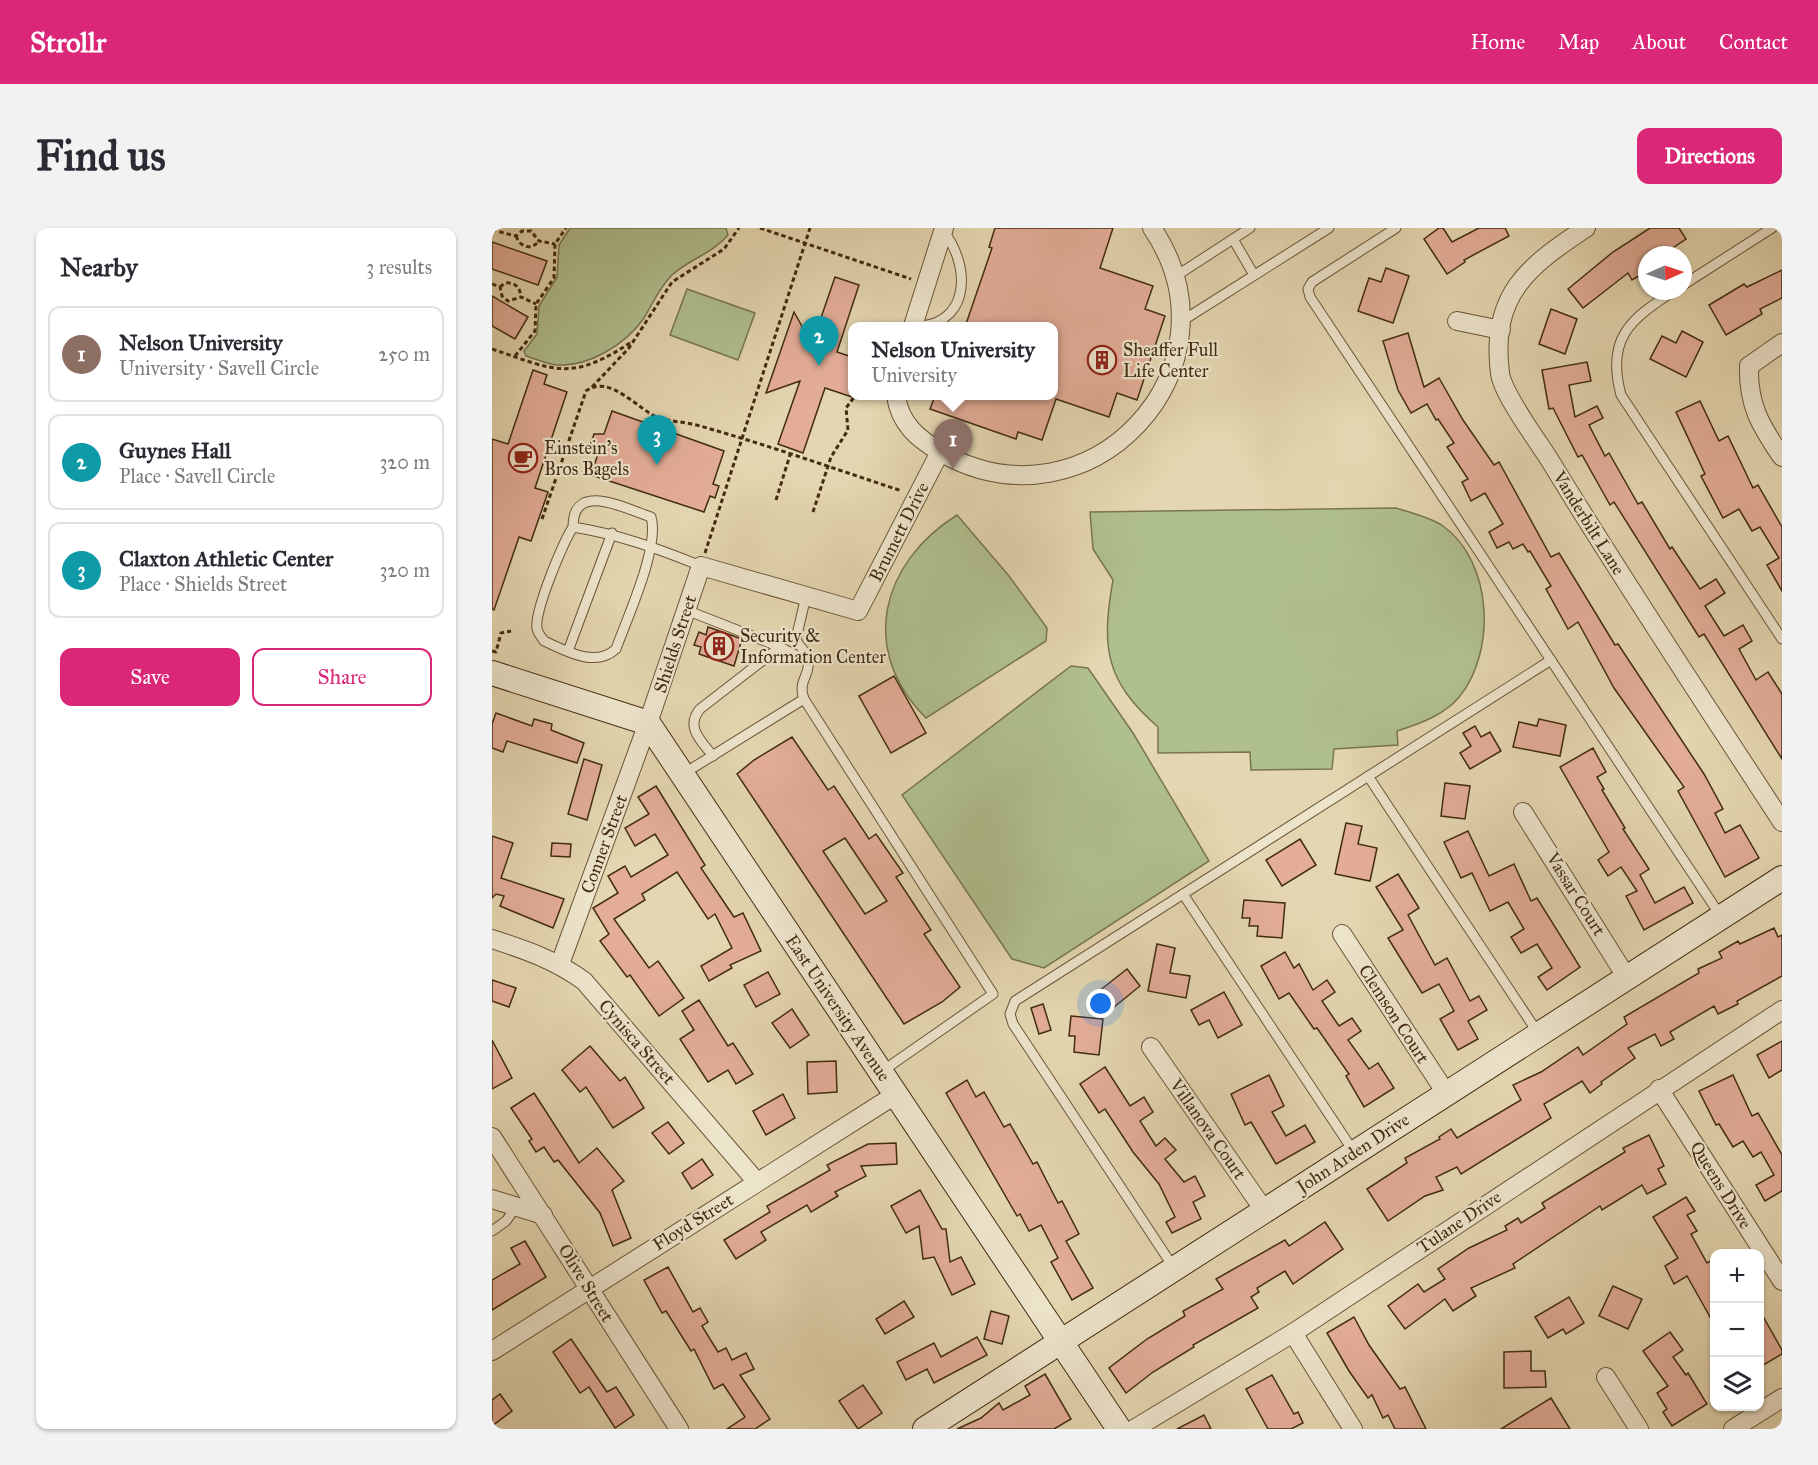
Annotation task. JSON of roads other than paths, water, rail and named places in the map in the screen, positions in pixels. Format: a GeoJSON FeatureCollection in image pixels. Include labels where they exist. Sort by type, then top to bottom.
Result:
{"type":"FeatureCollection","features":[{"type":"Feature","properties":{"kind":"street"},"geometry":{"type":"LineString","coordinates":[[897,400],[903,421],[915,434],[940,452],[980,469],[1002,474],[1033,476],[1063,471],[1092,460],[1113,448],[1136,428],[1155,406],[1177,355],[1182,321],[1181,298],[1176,276],[1162,243],[1152,228]]}},
{"type":"Feature","properties":{"kind":"street","name":"Vanderbilt Lane"},"geometry":{"type":"LineString","coordinates":[[1586,228],[1544,255],[1521,279],[1509,298],[1501,330],[1500,375],[1506,389],[1572,499],[1782,822]]}},
{"type":"Feature","properties":{"kind":"street"},"geometry":{"type":"LineString","coordinates":[[915,322],[944,229]]}},
{"type":"Feature","properties":{"kind":"street"},"geometry":{"type":"LineString","coordinates":[[1457,321],[1501,330]]}},
{"type":"Feature","properties":{"kind":"street"},"geometry":{"type":"LineString","coordinates":[[1782,343],[1749,366],[1748,388],[1754,412],[1782,458]]}},
{"type":"Feature","properties":{"kind":"street","name":"Brumett Drive"},"geometry":{"type":"LineString","coordinates":[[806,596],[858,611],[940,452]]}},
{"type":"Feature","properties":{"kind":"street"},"geometry":{"type":"LineString","coordinates":[[701,566],[806,596]]}},
{"type":"Feature","properties":{"kind":"street","name":"Shields Street"},"geometry":{"type":"LineString","coordinates":[[648,723],[701,566]]}},
{"type":"Feature","properties":{"kind":"street"},"geometry":{"type":"LineString","coordinates":[[492,673],[648,723]]}},
{"type":"Feature","properties":{"kind":"street","name":"East University Avenue"},"geometry":{"type":"LineString","coordinates":[[648,723],[1059,1343],[1119,1429]]}},
{"type":"Feature","properties":{"kind":"street","name":"Conner Street"},"geometry":{"type":"LineString","coordinates":[[560,964],[648,723]]}},
{"type":"Feature","properties":{"kind":"street","name":"Vassar Court"},"geometry":{"type":"LineString","coordinates":[[1523,812],[1627,978]]}},
{"type":"Feature","properties":{"kind":"street","name":"John Arden Drive"},"geometry":{"type":"LineString","coordinates":[[925,1429],[1782,878]]}},
{"type":"Feature","properties":{"kind":"street","name":"Clemson Court"},"geometry":{"type":"LineString","coordinates":[[1342,934],[1446,1093]]}},
{"type":"Feature","properties":{"kind":"street","name":"Cynisca Street"},"geometry":{"type":"LineString","coordinates":[[492,939],[560,964],[584,981],[756,1181]]}},
{"type":"Feature","properties":{"kind":"street","name":"Tulane Drive"},"geometry":{"type":"LineString","coordinates":[[1134,1429],[1293,1333],[1659,1089],[1782,1010]]}},
{"type":"Feature","properties":{"kind":"street","name":"Villanova Court"},"geometry":{"type":"LineString","coordinates":[[1151,1047],[1264,1210]]}},
{"type":"Feature","properties":{"kind":"street","name":"Queens Drive"},"geometry":{"type":"LineString","coordinates":[[1659,1089],[1782,1281]]}},
{"type":"Feature","properties":{"kind":"street","name":"Floyd Street"},"geometry":{"type":"LineString","coordinates":[[492,1351],[756,1181],[895,1095]]}},
{"type":"Feature","properties":{"kind":"street","name":"Olive Street"},"geometry":{"type":"LineString","coordinates":[[492,1137],[680,1429]]}},
{"type":"Feature","properties":{"kind":"street"},"geometry":{"type":"LineString","coordinates":[[492,1199],[543,1215]]}},
{"type":"Feature","properties":{"kind":"street"},"geometry":{"type":"LineString","coordinates":[[1293,1333],[1353,1429]]}},
{"type":"Feature","properties":{"kind":"street"},"geometry":{"type":"LineString","coordinates":[[1606,1377],[1639,1429]]}},
{"type":"Feature","properties":{"kind":"street"},"geometry":{"type":"LineString","coordinates":[[1733,1429],[1782,1398]]}},
{"type":"Feature","properties":{"kind":"lane"},"geometry":{"type":"LineString","coordinates":[[1176,276],[1250,228]]}},
{"type":"Feature","properties":{"kind":"lane"},"geometry":{"type":"LineString","coordinates":[[1182,321],[1329,228]]}},
{"type":"Feature","properties":{"kind":"lane"},"geometry":{"type":"LineString","coordinates":[[1396,228],[1312,282],[1308,289],[1310,297],[1722,917]]}},
{"type":"Feature","properties":{"kind":"lane"},"geometry":{"type":"LineString","coordinates":[[1692,279],[1772,228]]}},
{"type":"Feature","properties":{"kind":"lane"},"geometry":{"type":"LineString","coordinates":[[942,322],[950,314],[961,288],[961,266],[958,254],[944,229]]}},
{"type":"Feature","properties":{"kind":"lane"},"geometry":{"type":"LineString","coordinates":[[1233,239],[1254,275]]}},
{"type":"Feature","properties":{"kind":"lane"},"geometry":{"type":"LineString","coordinates":[[1662,300],[1634,320],[1622,337],[1616,354],[1616,374],[1621,395],[1782,639]]}},
{"type":"Feature","properties":{"kind":"lane"},"geometry":{"type":"LineString","coordinates":[[594,499],[651,517],[654,528],[652,547],[616,649],[608,656],[596,659],[544,641],[537,629],[539,612],[563,543],[573,527],[573,517],[585,502],[594,499]]}},
{"type":"Feature","properties":{"kind":"lane"},"geometry":{"type":"LineString","coordinates":[[573,527],[612,533],[701,566]]}},
{"type":"Feature","properties":{"kind":"lane"},"geometry":{"type":"LineString","coordinates":[[568,651],[612,533]]}},
{"type":"Feature","properties":{"kind":"lane"},"geometry":{"type":"LineString","coordinates":[[806,596],[796,639],[796,643],[807,654],[809,662],[801,684],[804,699],[993,994],[880,1072]]}},
{"type":"Feature","properties":{"kind":"lane"},"geometry":{"type":"LineString","coordinates":[[686,610],[780,647],[809,662]]}},
{"type":"Feature","properties":{"kind":"lane"},"geometry":{"type":"LineString","coordinates":[[713,756],[695,734],[695,714],[780,647]]}},
{"type":"Feature","properties":{"kind":"lane"},"geometry":{"type":"LineString","coordinates":[[1174,1268],[1013,1024],[1010,1014],[1015,1001],[1551,660]]}},
{"type":"Feature","properties":{"kind":"lane"},"geometry":{"type":"LineString","coordinates":[[682,774],[804,699]]}},
{"type":"Feature","properties":{"kind":"lane"},"geometry":{"type":"LineString","coordinates":[[1368,776],[1538,1033]]}},
{"type":"Feature","properties":{"kind":"lane"},"geometry":{"type":"LineString","coordinates":[[1183,894],[1355,1153]]}},
{"type":"Feature","properties":{"kind":"lane"},"geometry":{"type":"LineString","coordinates":[[492,1232],[506,1221],[516,1206]]}},
{"type":"Feature","properties":{"kind":"place","name":"Sheaffer Full Life Center"},"geometry":{"type":"Point","coordinates":[1102,360]}},
{"type":"Feature","properties":{"kind":"place","name":"Guynes Hall"},"geometry":{"type":"Point","coordinates":[819,366]}},
{"type":"Feature","properties":{"kind":"place","name":"Einstein's Bros Bagels"},"geometry":{"type":"Point","coordinates":[523,458]}},
{"type":"Feature","properties":{"kind":"place","name":"Claxton Athletic Center"},"geometry":{"type":"Point","coordinates":[657,465]}},
{"type":"Feature","properties":{"kind":"place","name":"Nelson University"},"geometry":{"type":"Point","coordinates":[953,469]}},
{"type":"Feature","properties":{"kind":"place","name":"Security & Information Center"},"geometry":{"type":"Point","coordinates":[719,646]}}]}
